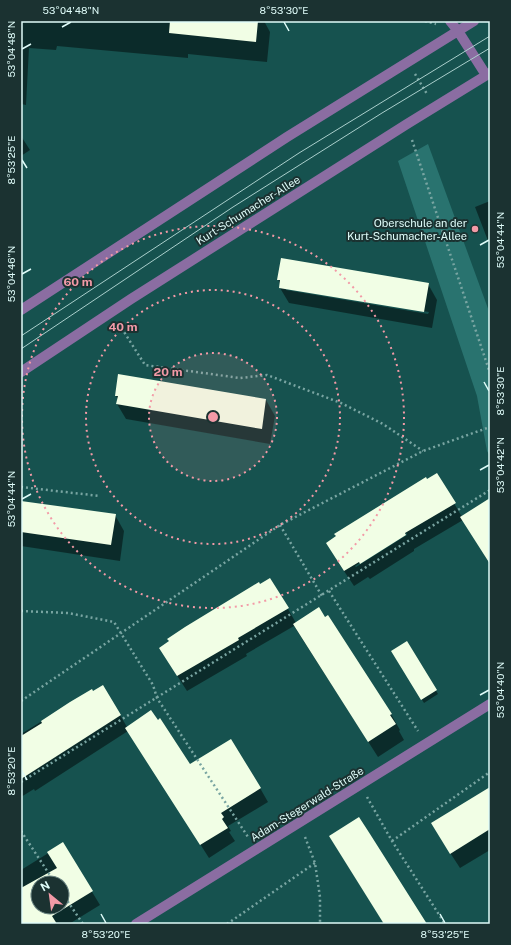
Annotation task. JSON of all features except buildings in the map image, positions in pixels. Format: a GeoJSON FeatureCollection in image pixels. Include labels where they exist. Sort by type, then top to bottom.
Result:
{"type":"FeatureCollection","features":[{"type":"Feature","properties":{"kind":"street"},"geometry":{"type":"LineString","coordinates":[[450,21],[488,74]]}},
{"type":"Feature","properties":{"kind":"street"},"geometry":{"type":"LineString","coordinates":[[21,310],[280,141],[474,21]]}},
{"type":"Feature","properties":{"kind":"street","name":"Kurt-Schumacher-Allee"},"geometry":{"type":"LineString","coordinates":[[21,372],[111,312],[488,74]]}},
{"type":"Feature","properties":{"kind":"street","name":"Adam-Stegerwald-Straße"},"geometry":{"type":"LineString","coordinates":[[136,924],[490,704]]}},
{"type":"Feature","properties":{"kind":"path"},"geometry":{"type":"LineString","coordinates":[[408,62],[435,107]]}},
{"type":"Feature","properties":{"kind":"path"},"geometry":{"type":"LineString","coordinates":[[407,124],[490,373]]}},
{"type":"Feature","properties":{"kind":"path"},"geometry":{"type":"LineString","coordinates":[[111,312],[145,365],[240,378],[267,375],[341,403],[383,424],[423,451]]}},
{"type":"Feature","properties":{"kind":"path"},"geometry":{"type":"LineString","coordinates":[[21,701],[280,525],[423,451],[490,427]]}},
{"type":"Feature","properties":{"kind":"path"},"geometry":{"type":"LineString","coordinates":[[21,487],[100,496]]}},
{"type":"Feature","properties":{"kind":"path"},"geometry":{"type":"LineString","coordinates":[[21,782],[490,490]]}},
{"type":"Feature","properties":{"kind":"path"},"geometry":{"type":"LineString","coordinates":[[280,525],[322,596]]}},
{"type":"Feature","properties":{"kind":"path"},"geometry":{"type":"LineString","coordinates":[[329,591],[426,744]]}},
{"type":"Feature","properties":{"kind":"path"},"geometry":{"type":"LineString","coordinates":[[21,611],[68,613],[114,622],[153,685],[157,698],[256,849]]}},
{"type":"Feature","properties":{"kind":"path"},"geometry":{"type":"LineString","coordinates":[[392,841],[490,772]]}},
{"type":"Feature","properties":{"kind":"path"},"geometry":{"type":"LineString","coordinates":[[360,785],[392,841],[445,924]]}},
{"type":"Feature","properties":{"kind":"path"},"geometry":{"type":"LineString","coordinates":[[299,823],[316,863],[320,896],[320,924]]}},
{"type":"Feature","properties":{"kind":"path"},"geometry":{"type":"LineString","coordinates":[[21,831],[50,875]]}},
{"type":"Feature","properties":{"kind":"path"},"geometry":{"type":"LineString","coordinates":[[227,924],[316,863]]}},
{"type":"Feature","properties":{"kind":"path"},"geometry":{"type":"LineString","coordinates":[[70,905],[83,924]]}},
{"type":"Feature","properties":{"kind":"shaded area"},"geometry":{"type":"Polygon","coordinates":[[[428,144],[490,314],[490,456],[487,451],[477,396],[398,161],[428,144]]]}},
{"type":"Feature","properties":{"kind":"tram line"},"geometry":{"type":"LineString","coordinates":[[21,336],[299,153],[490,36]]}},
{"type":"Feature","properties":{"kind":"tram line"},"geometry":{"type":"LineString","coordinates":[[21,349],[233,207],[382,113],[490,48]]}},
{"type":"Feature","properties":{"kind":"place","name":"Oberschule an der Kurt-Schumacher-Allee"},"geometry":{"type":"Point","coordinates":[475,229]}}]}
